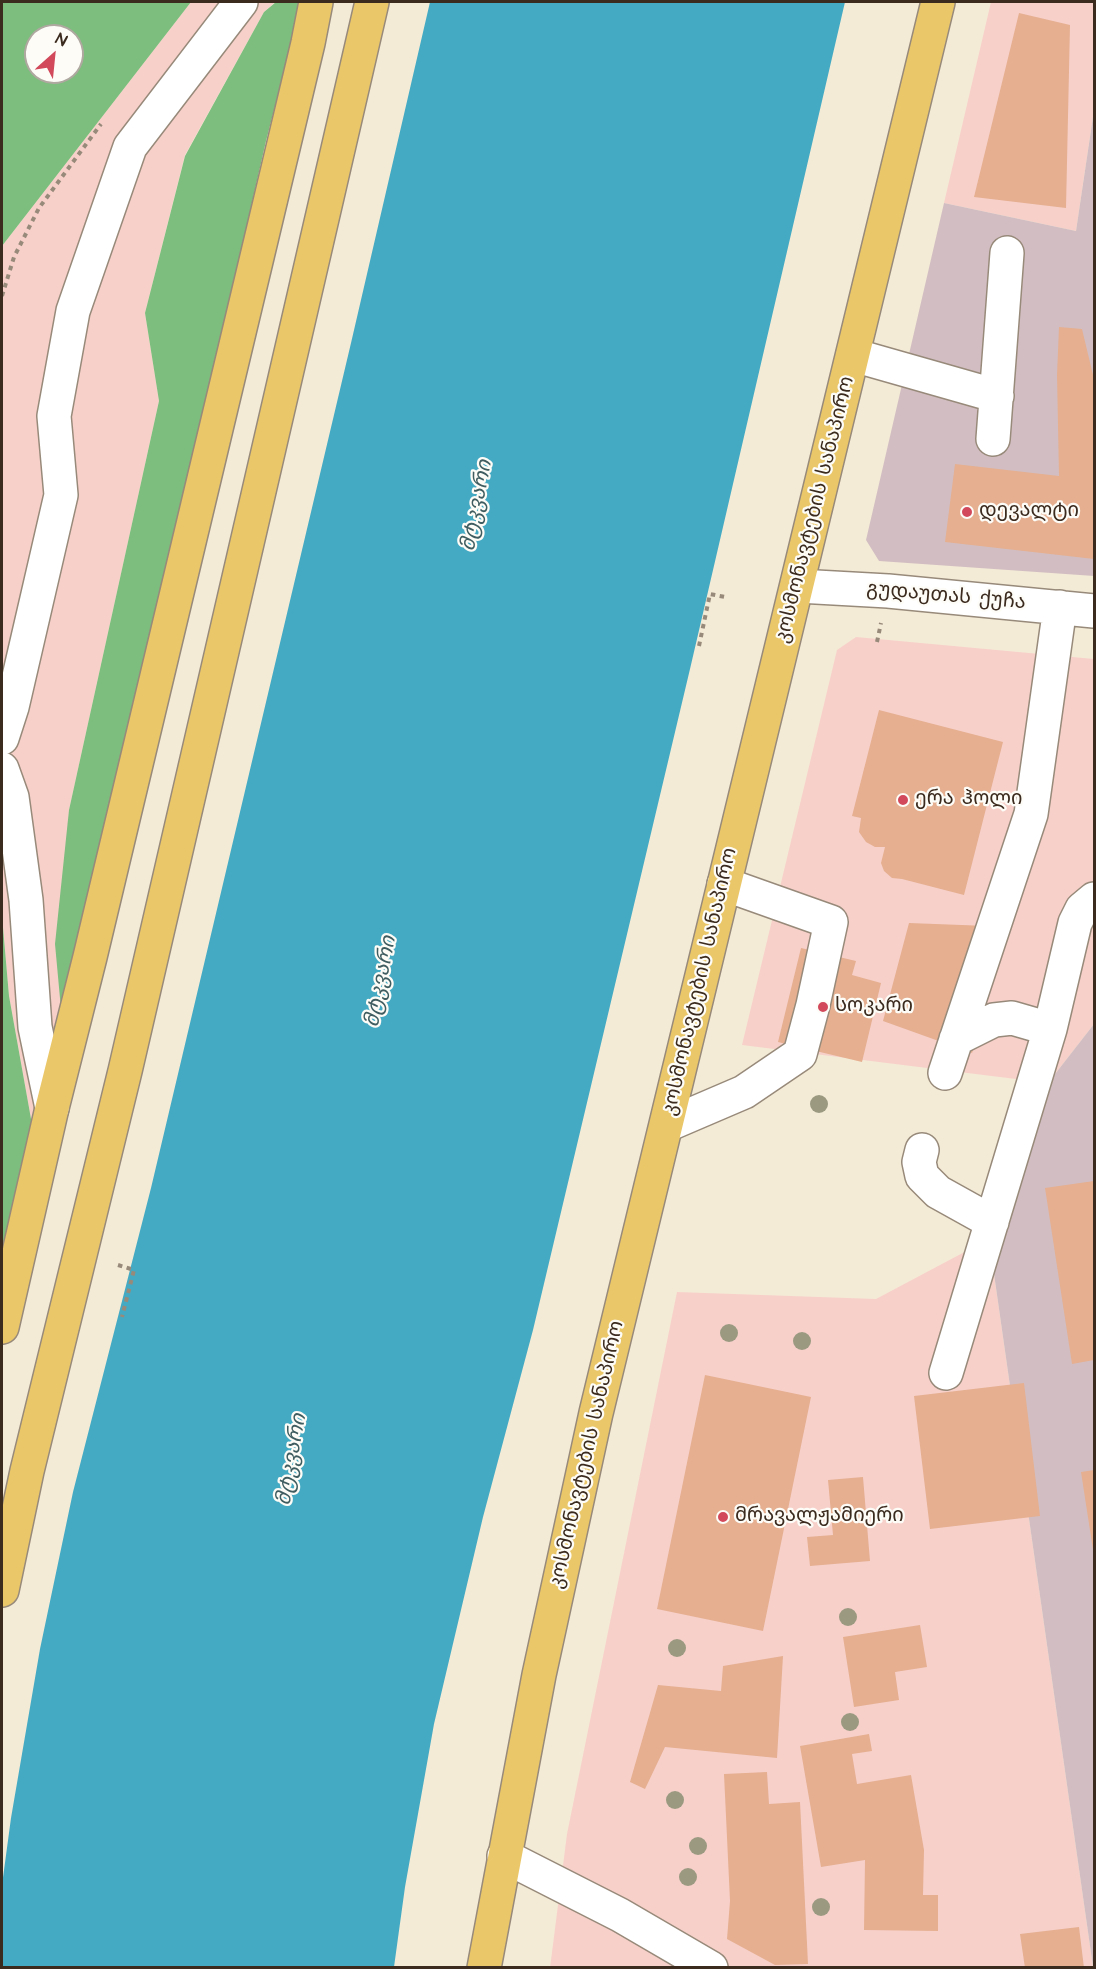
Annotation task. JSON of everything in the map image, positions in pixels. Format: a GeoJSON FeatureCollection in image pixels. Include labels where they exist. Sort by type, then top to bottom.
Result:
{"type":"FeatureCollection","features":[{"type":"Feature","properties":{"kind":"main road"},"geometry":{"type":"LineString","coordinates":[[2,1327],[52,1107],[316,2]]}},
{"type":"Feature","properties":{"kind":"main road","name":"კოსმონავტების სანაპირო"},"geometry":{"type":"LineString","coordinates":[[484,1968],[538,1675],[591,1436],[938,2]]}},
{"type":"Feature","properties":{"kind":"main road"},"geometry":{"type":"LineString","coordinates":[[2,1590],[27,1472],[125,1071],[372,4]]}},
{"type":"Feature","properties":{"kind":"street"},"geometry":{"type":"LineString","coordinates":[[2,738],[12,707],[61,495],[54,416],[73,310],[130,147],[241,2]]}},
{"type":"Feature","properties":{"kind":"street"},"geometry":{"type":"LineString","coordinates":[[993,439],[1007,253]]}},
{"type":"Feature","properties":{"kind":"street"},"geometry":{"type":"LineString","coordinates":[[853,355],[997,396]]}},
{"type":"Feature","properties":{"kind":"street","name":"გუდაუთას ქუჩა"},"geometry":{"type":"LineString","coordinates":[[798,586],[888,591],[1095,610]]}},
{"type":"Feature","properties":{"kind":"street"},"geometry":{"type":"LineString","coordinates":[[945,1073],[1031,814],[1060,607]]}},
{"type":"Feature","properties":{"kind":"street"},"geometry":{"type":"LineString","coordinates":[[2,769],[12,797],[26,900],[36,1027],[52,1107]]}},
{"type":"Feature","properties":{"kind":"street"},"geometry":{"type":"LineString","coordinates":[[667,1125],[744,1092],[800,1054],[813,1005],[831,922],[724,884]]}},
{"type":"Feature","properties":{"kind":"street"},"geometry":{"type":"LineString","coordinates":[[946,1373],[1050,1029],[1075,923],[1082,909],[1095,899]]}},
{"type":"Feature","properties":{"kind":"street"},"geometry":{"type":"LineString","coordinates":[[956,1039],[994,1020],[1012,1018],[1050,1029]]}},
{"type":"Feature","properties":{"kind":"street"},"geometry":{"type":"LineString","coordinates":[[922,1150],[919,1162],[922,1176],[938,1192],[992,1222]]}},
{"type":"Feature","properties":{"kind":"street"},"geometry":{"type":"LineString","coordinates":[[504,1856],[620,1915],[711,1968]]}},
{"type":"Feature","properties":{"kind":"path"},"geometry":{"type":"LineString","coordinates":[[2,296],[14,257],[39,208],[108,116]]}},
{"type":"Feature","properties":{"kind":"path"},"geometry":{"type":"LineString","coordinates":[[699,646],[710,594],[725,597]]}},
{"type":"Feature","properties":{"kind":"path"},"geometry":{"type":"LineString","coordinates":[[118,1265],[134,1270],[122,1317]]}},
{"type":"Feature","properties":{"kind":"shaded area"},"geometry":{"type":"Polygon","coordinates":[[[191,2],[275,2],[264,12],[185,155],[145,313],[159,401],[69,810],[62,1020],[33,1130],[9,996],[2,916],[2,246],[191,2]]]}},
{"type":"Feature","properties":{"kind":"shaded area"},"geometry":{"type":"Polygon","coordinates":[[[991,2],[1094,2],[1094,110],[1076,231],[944,203],[991,2]]]}},
{"type":"Feature","properties":{"kind":"shaded area"},"geometry":{"type":"Polygon","coordinates":[[[1094,110],[1094,576],[879,561],[866,540],[944,203],[1076,231],[1094,110]]]}},
{"type":"Feature","properties":{"kind":"shaded area"},"geometry":{"type":"Polygon","coordinates":[[[856,637],[1094,659],[1094,1024],[1048,1083],[742,1045],[837,650],[856,637]]]}},
{"type":"Feature","properties":{"kind":"shaded area"},"geometry":{"type":"Polygon","coordinates":[[[1094,1024],[1093,1967],[989,1239],[1048,1083],[1094,1024]]]}},
{"type":"Feature","properties":{"kind":"shaded area"},"geometry":{"type":"Polygon","coordinates":[[[989,1239],[1093,1967],[550,1968],[567,1834],[677,1292],[876,1299],[989,1239]]]}},
{"type":"Feature","properties":{"kind":"green space"},"geometry":{"type":"Polygon","coordinates":[[[2,2],[191,2],[2,246],[2,2]]]}},
{"type":"Feature","properties":{"kind":"green space"},"geometry":{"type":"Polygon","coordinates":[[[276,2],[302,2],[266,141],[62,1020],[55,944],[69,810],[159,401],[145,313],[185,156],[264,12],[276,2]]]}},
{"type":"Feature","properties":{"kind":"green space"},"geometry":{"type":"Polygon","coordinates":[[[2,916],[9,996],[33,1130],[2,1255],[2,916]]]}},
{"type":"Feature","properties":{"kind":"water","name":"მტკვარი"},"geometry":{"type":"Polygon","coordinates":[[[430,2],[845,2],[533,1330],[483,1517],[434,1724],[405,1887],[394,1967],[2,1967],[2,1885],[11,1818],[40,1649],[73,1492],[151,1188],[430,2]]]}},
{"type":"Feature","properties":{"kind":"building"},"geometry":{"type":"Polygon","coordinates":[[[1019,13],[1070,25],[1066,208],[974,197],[1019,13]]]}},
{"type":"Feature","properties":{"kind":"building"},"geometry":{"type":"Polygon","coordinates":[[[1059,327],[1082,329],[1094,379],[1094,559],[945,542],[955,464],[1059,476],[1057,375],[1059,327]]]}},
{"type":"Feature","properties":{"kind":"building"},"geometry":{"type":"Polygon","coordinates":[[[879,710],[1003,742],[964,895],[892,878],[884,871],[881,863],[885,847],[875,847],[866,842],[859,832],[861,818],[852,816],[879,710]]]}},
{"type":"Feature","properties":{"kind":"building"},"geometry":{"type":"Polygon","coordinates":[[[909,923],[988,926],[983,1023],[972,1053],[883,1021],[909,923]]]}},
{"type":"Feature","properties":{"kind":"building"},"geometry":{"type":"Polygon","coordinates":[[[801,948],[856,961],[852,975],[881,983],[862,1062],[778,1042],[801,948]]]}},
{"type":"Feature","properties":{"kind":"building"},"geometry":{"type":"Polygon","coordinates":[[[1094,1181],[1094,1360],[1072,1364],[1045,1188],[1094,1181]]]}},
{"type":"Feature","properties":{"kind":"building"},"geometry":{"type":"Polygon","coordinates":[[[705,1375],[811,1397],[763,1631],[657,1609],[705,1375]]]}},
{"type":"Feature","properties":{"kind":"building"},"geometry":{"type":"Polygon","coordinates":[[[1024,1383],[1040,1516],[930,1529],[914,1396],[1024,1383]]]}},
{"type":"Feature","properties":{"kind":"building"},"geometry":{"type":"Polygon","coordinates":[[[1094,1470],[1094,1550],[1093,1550],[1081,1472],[1094,1470]]]}},
{"type":"Feature","properties":{"kind":"building"},"geometry":{"type":"Polygon","coordinates":[[[863,1477],[870,1561],[810,1566],[807,1537],[833,1535],[828,1480],[863,1477]]]}},
{"type":"Feature","properties":{"kind":"building"},"geometry":{"type":"Polygon","coordinates":[[[920,1625],[927,1667],[895,1672],[899,1700],[854,1707],[843,1637],[920,1625]]]}},
{"type":"Feature","properties":{"kind":"building"},"geometry":{"type":"Polygon","coordinates":[[[783,1656],[777,1758],[665,1747],[645,1789],[630,1782],[658,1685],[721,1691],[723,1666],[783,1656]]]}},
{"type":"Feature","properties":{"kind":"building"},"geometry":{"type":"Polygon","coordinates":[[[869,1734],[872,1751],[852,1754],[857,1784],[911,1775],[924,1850],[923,1895],[938,1895],[938,1931],[864,1930],[865,1860],[821,1867],[800,1746],[869,1734]]]}},
{"type":"Feature","properties":{"kind":"building"},"geometry":{"type":"Polygon","coordinates":[[[767,1772],[769,1804],[800,1802],[808,1964],[775,1965],[727,1939],[730,1901],[724,1774],[767,1772]]]}},
{"type":"Feature","properties":{"kind":"building"},"geometry":{"type":"Polygon","coordinates":[[[1079,1927],[1084,1968],[1025,1968],[1020,1934],[1079,1927]]]}},
{"type":"Feature","properties":{"kind":"place","name":"დევალტი"},"geometry":{"type":"Point","coordinates":[967,512]}},
{"type":"Feature","properties":{"kind":"place","name":"ერა ჰოლი"},"geometry":{"type":"Point","coordinates":[903,800]}},
{"type":"Feature","properties":{"kind":"place","name":"სოკარი"},"geometry":{"type":"Point","coordinates":[823,1007]}},
{"type":"Feature","properties":{"kind":"place","name":"მრავალჟამიერი"},"geometry":{"type":"Point","coordinates":[723,1517]}}]}
